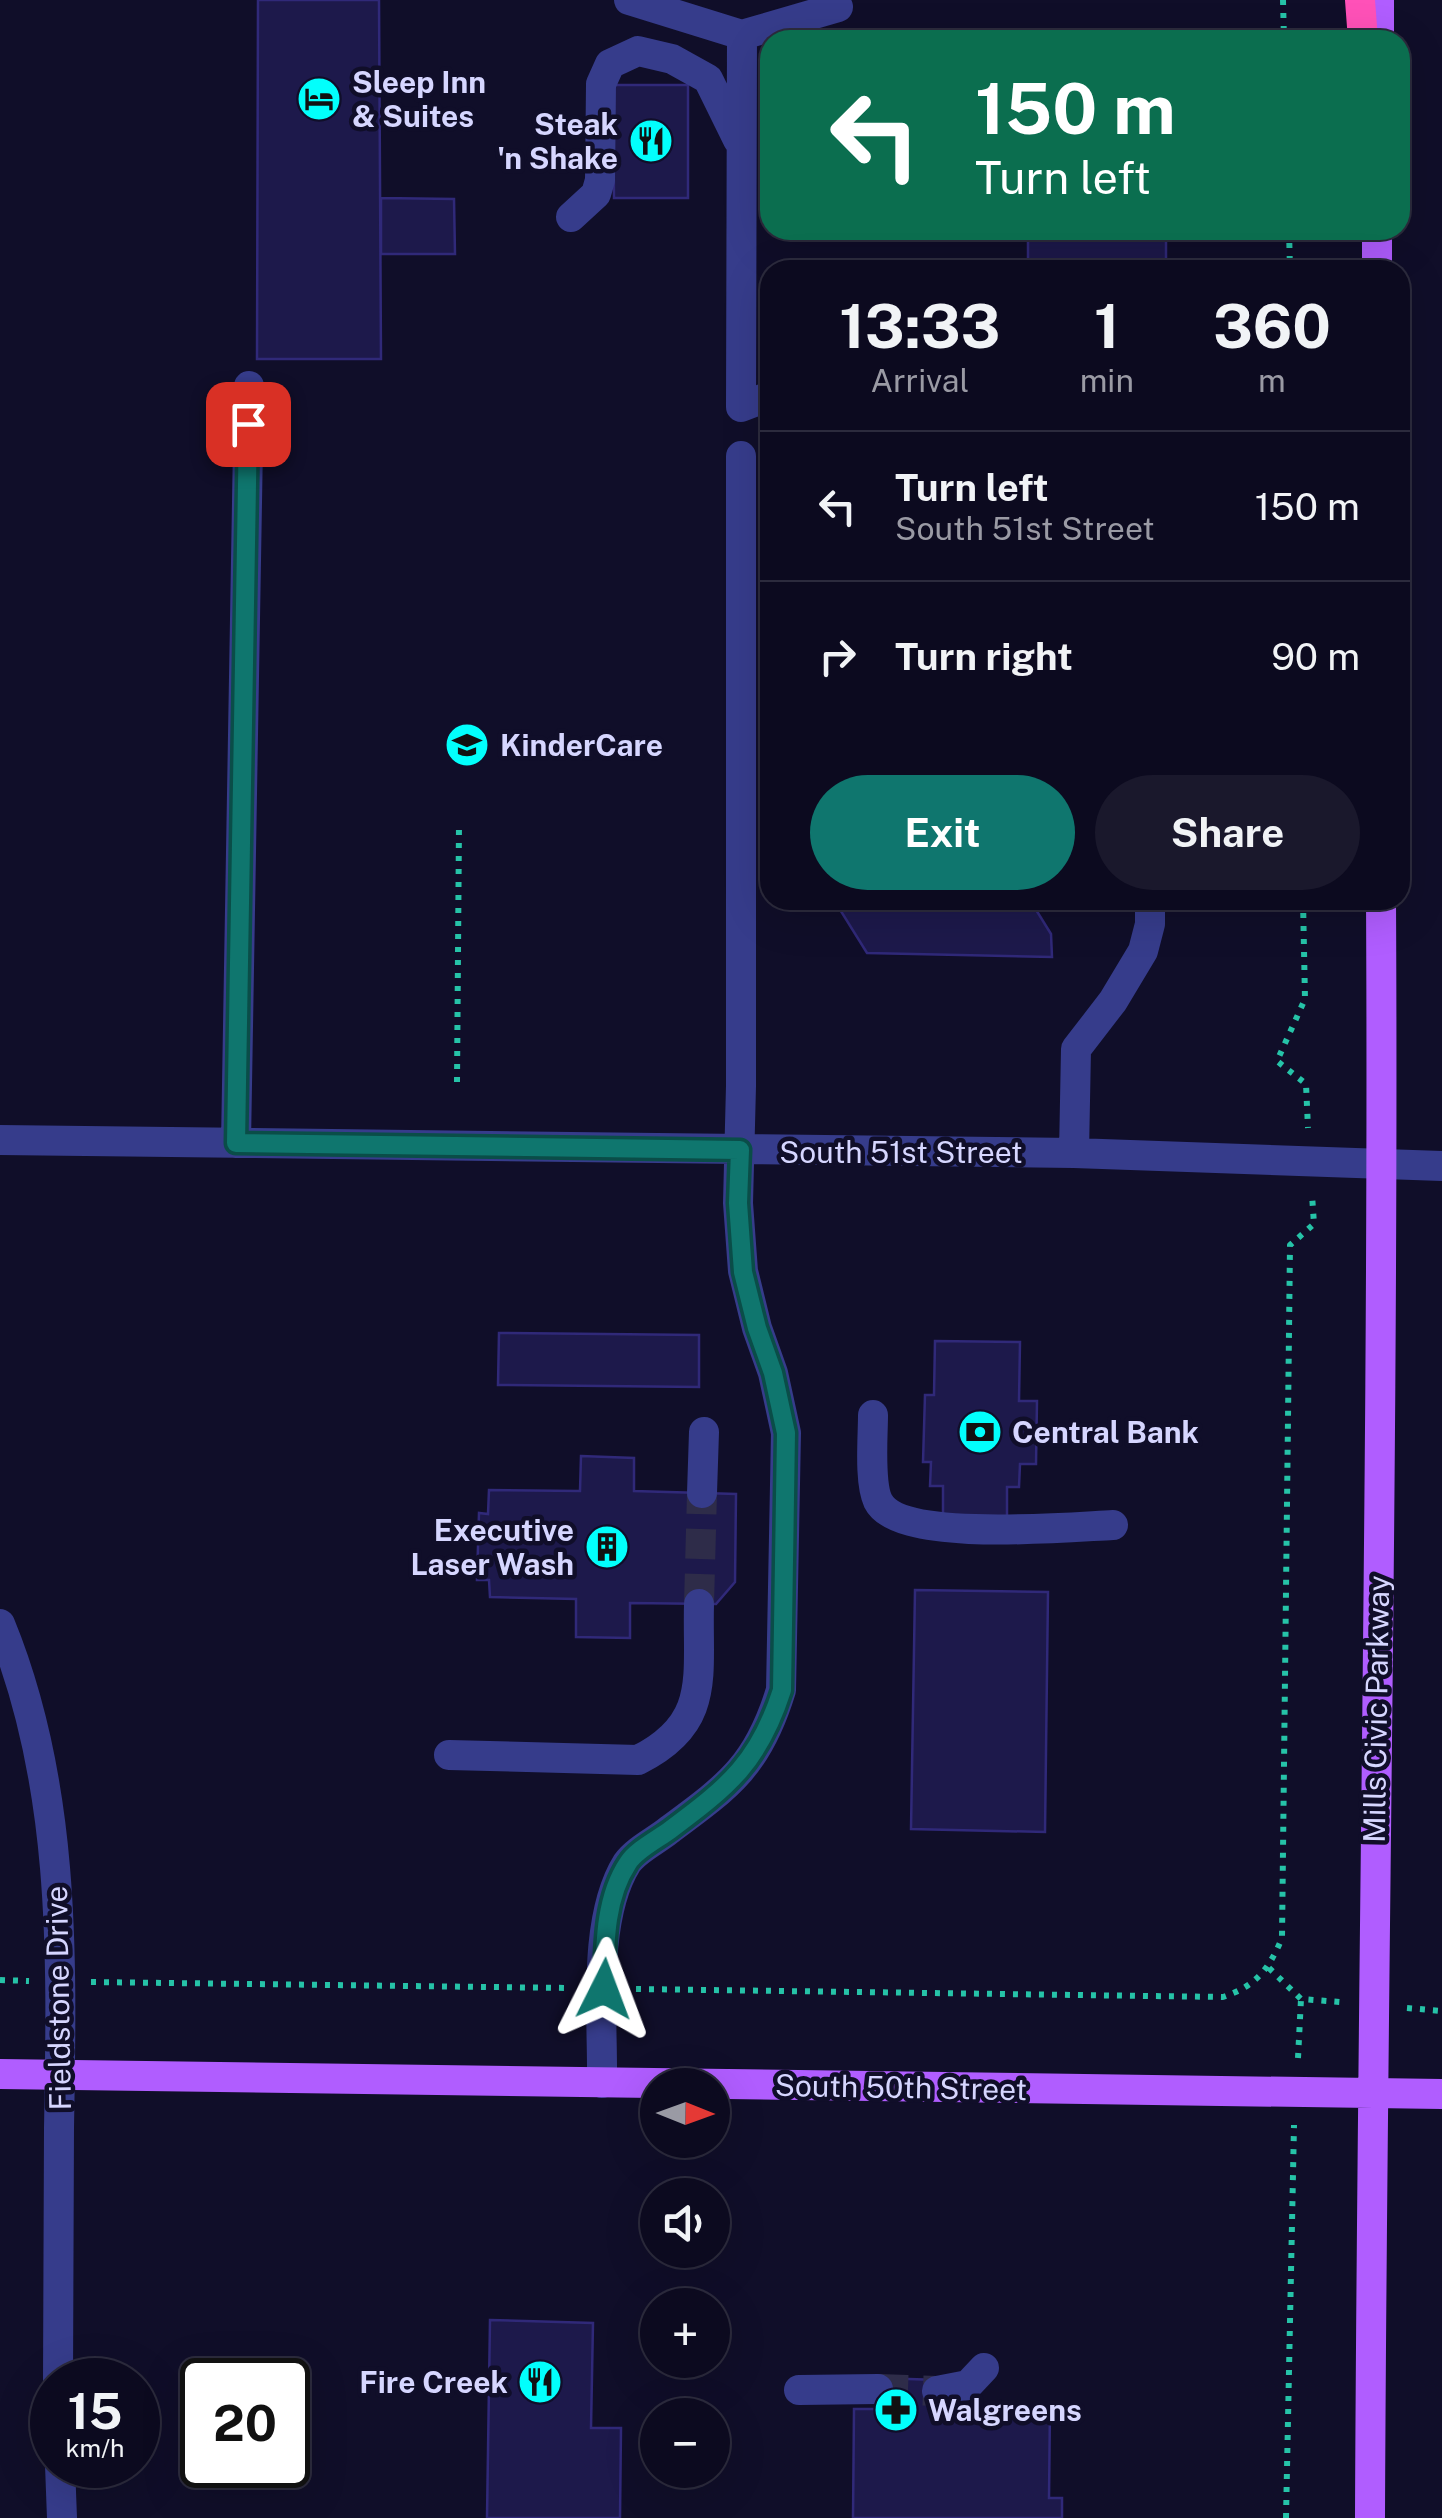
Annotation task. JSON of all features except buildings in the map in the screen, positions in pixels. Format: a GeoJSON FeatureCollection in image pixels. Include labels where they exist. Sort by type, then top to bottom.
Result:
{"type":"FeatureCollection","features":[{"type":"Feature","properties":{"kind":"highway"},"geometry":{"type":"LineString","coordinates":[[1360,0],[1362,30]]}},
{"type":"Feature","properties":{"kind":"main road"},"geometry":{"type":"LineString","coordinates":[[1379,0],[1379,30]]}},
{"type":"Feature","properties":{"kind":"main road","name":"Mills Civic Parkway"},"geometry":{"type":"LineString","coordinates":[[1370,2518],[1381,910]]}},
{"type":"Feature","properties":{"kind":"main road","name":"South 50th Street"},"geometry":{"type":"LineString","coordinates":[[0,2074],[1442,2094]]}},
{"type":"Feature","properties":{"kind":"street"},"geometry":{"type":"LineString","coordinates":[[628,0],[742,35],[838,7]]}},
{"type":"Feature","properties":{"kind":"street"},"geometry":{"type":"LineString","coordinates":[[742,35],[741,407],[760,400]]}},
{"type":"Feature","properties":{"kind":"street"},"geometry":{"type":"LineString","coordinates":[[571,216],[596,194],[600,180],[601,84],[610,64],[638,51],[672,59],[708,79],[741,147]]}},
{"type":"Feature","properties":{"kind":"street"},"geometry":{"type":"LineString","coordinates":[[236,1143],[249,386]]}},
{"type":"Feature","properties":{"kind":"street"},"geometry":{"type":"LineString","coordinates":[[602,2083],[608,1912],[628,1861],[701,1807],[745,1768],[770,1728],[782,1690],[786,1433],[743,1272],[738,1203],[741,456]]}},
{"type":"Feature","properties":{"kind":"street"},"geometry":{"type":"LineString","coordinates":[[1074,1153],[1076,1048],[1113,1001],[1143,951],[1150,910]]}},
{"type":"Feature","properties":{"kind":"street","name":"South 51st Street"},"geometry":{"type":"LineString","coordinates":[[0,1140],[1074,1153],[1442,1166]]}},
{"type":"Feature","properties":{"kind":"street"},"geometry":{"type":"LineString","coordinates":[[873,1415],[878,1502],[908,1523],[1006,1529],[1112,1526]]}},
{"type":"Feature","properties":{"kind":"street"},"geometry":{"type":"LineString","coordinates":[[702,1493],[704,1432]]}},
{"type":"Feature","properties":{"kind":"street"},"geometry":{"type":"LineString","coordinates":[[449,1756],[638,1760],[661,1748],[680,1733],[694,1704],[699,1604]]}},
{"type":"Feature","properties":{"kind":"street","name":"Fieldstone Drive"},"geometry":{"type":"LineString","coordinates":[[0,1624],[16,1662],[54,1830],[60,1922],[58,2358]]}},
{"type":"Feature","properties":{"kind":"street"},"geometry":{"type":"LineString","coordinates":[[937,2392],[968,2385],[984,2368]]}},
{"type":"Feature","properties":{"kind":"street"},"geometry":{"type":"LineString","coordinates":[[799,2390],[878,2390]]}},
{"type":"Feature","properties":{"kind":"street"},"geometry":{"type":"LineString","coordinates":[[61,2488],[62,2518]]}},
{"type":"Feature","properties":{"kind":"path"},"geometry":{"type":"LineString","coordinates":[[1283,0],[1284,30]]}},
{"type":"Feature","properties":{"kind":"path"},"geometry":{"type":"LineString","coordinates":[[456,1082],[459,824]]}},
{"type":"Feature","properties":{"kind":"path"},"geometry":{"type":"LineString","coordinates":[[1303,910],[1305,999],[1276,1061],[1306,1084]]}},
{"type":"Feature","properties":{"kind":"path"},"geometry":{"type":"LineString","coordinates":[[1286,2518],[1291,2187],[1301,1999],[1269,1968],[1282,1938],[1290,1246],[1314,1224]]}},
{"type":"Feature","properties":{"kind":"tunnel"},"geometry":{"type":"LineString","coordinates":[[699,1604],[702,1493]]}},
{"type":"Feature","properties":{"kind":"tunnel"},"geometry":{"type":"LineString","coordinates":[[878,2389],[937,2391]]}},
{"type":"Feature","properties":{"kind":"place","name":"Sleep Inn & Suites"},"geometry":{"type":"Point","coordinates":[319,99]}},
{"type":"Feature","properties":{"kind":"place","name":"Steak 'n Shake"},"geometry":{"type":"Point","coordinates":[651,141]}},
{"type":"Feature","properties":{"kind":"place","name":"KinderCare"},"geometry":{"type":"Point","coordinates":[467,745]}},
{"type":"Feature","properties":{"kind":"place","name":"Central Bank"},"geometry":{"type":"Point","coordinates":[980,1432]}},
{"type":"Feature","properties":{"kind":"place","name":"Executive Laser Wash"},"geometry":{"type":"Point","coordinates":[607,1547]}},
{"type":"Feature","properties":{"kind":"place","name":"Fire Creek"},"geometry":{"type":"Point","coordinates":[540,2382]}},
{"type":"Feature","properties":{"kind":"place","name":"Walgreens"},"geometry":{"type":"Point","coordinates":[896,2410]}},
{"type":"Feature","properties":{"kind":"route"},"geometry":{"type":"LineString","coordinates":[[248,424],[236,1143],[740,1150],[738,1203],[743,1272],[786,1433],[782,1690],[770,1728],[745,1768],[701,1807],[628,1861],[608,1912],[604,1989]]}}]}
